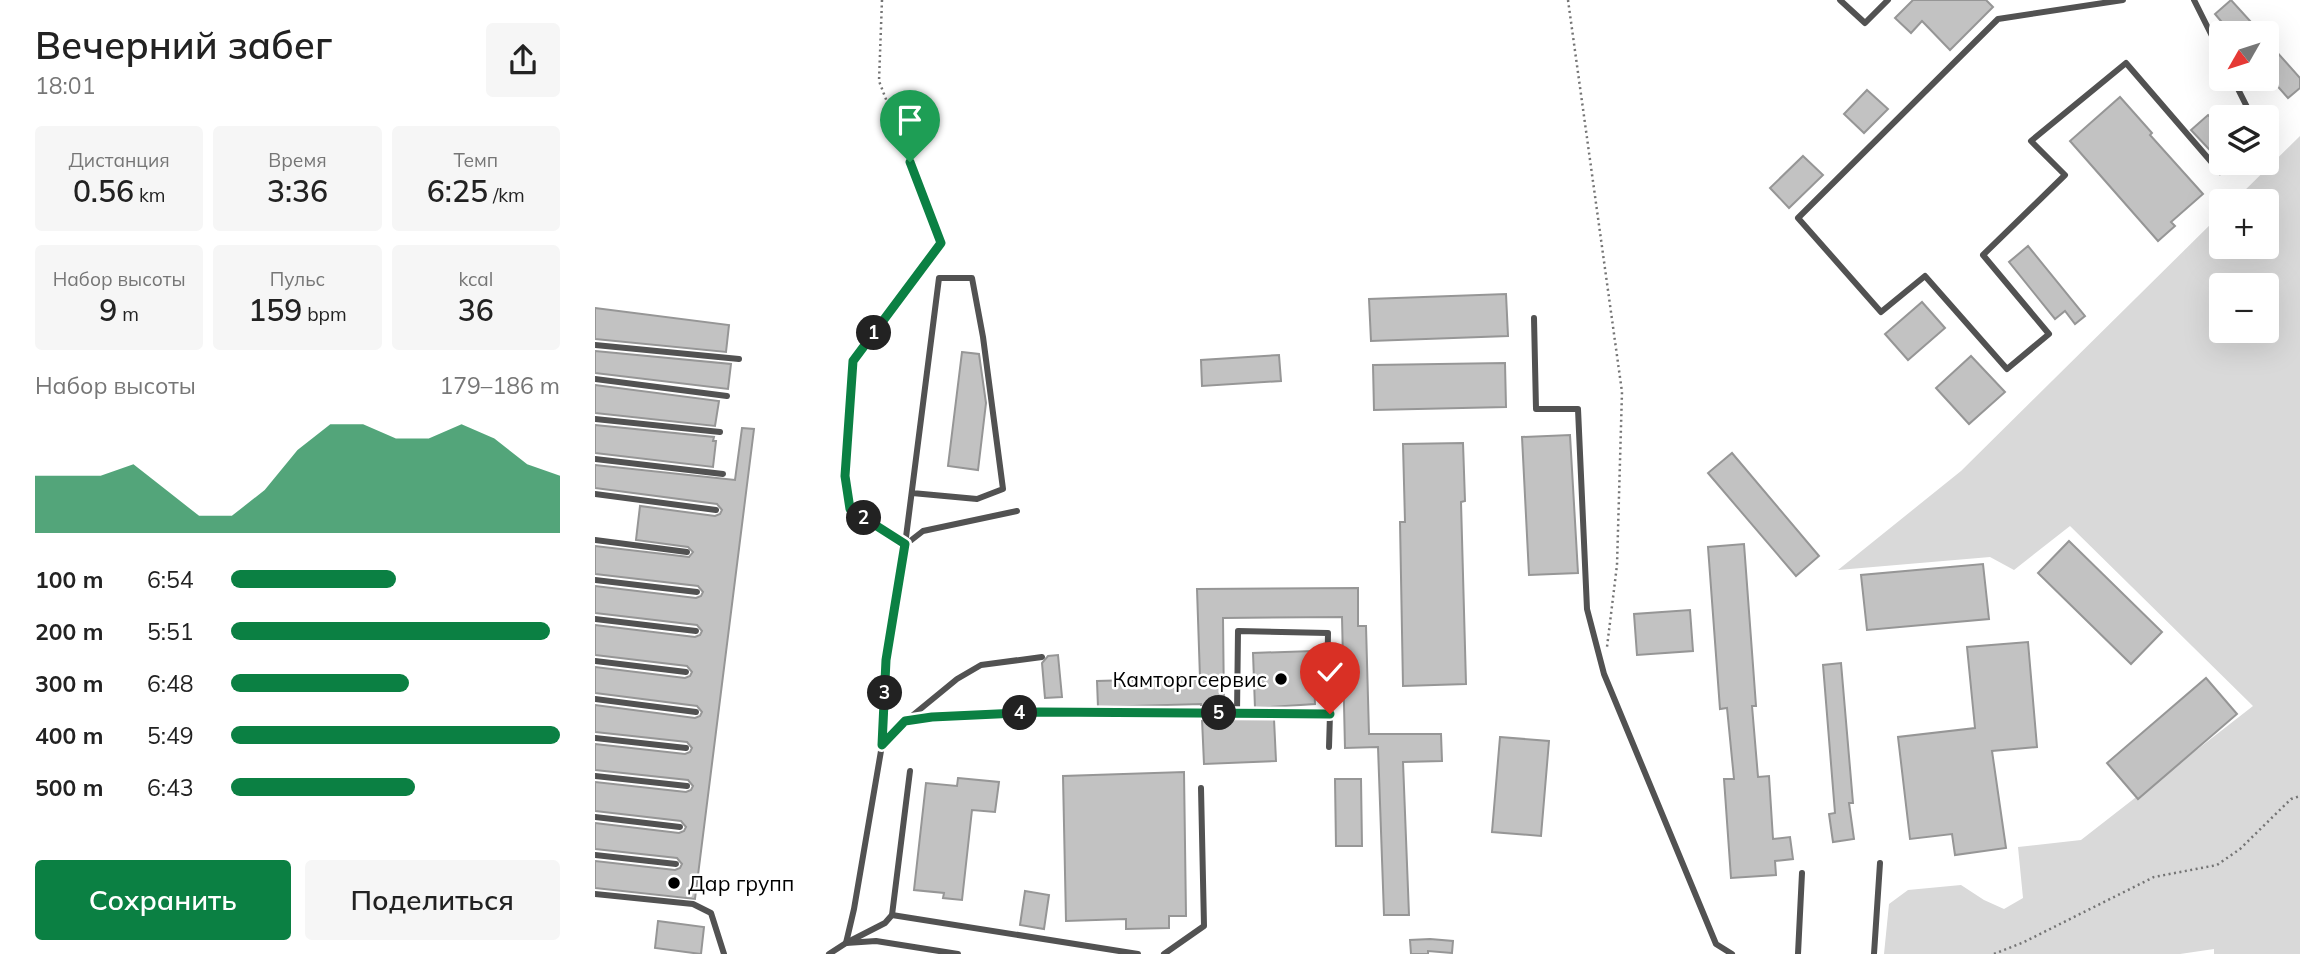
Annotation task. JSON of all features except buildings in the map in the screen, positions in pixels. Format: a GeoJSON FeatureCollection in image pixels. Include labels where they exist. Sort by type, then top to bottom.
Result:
{"type":"FeatureCollection","features":[{"type":"Feature","properties":{"kind":"lane"},"geometry":{"type":"LineString","coordinates":[[1840,0],[1865,23],[1888,0]]}},
{"type":"Feature","properties":{"kind":"lane"},"geometry":{"type":"LineString","coordinates":[[2123,0],[1998,19],[1798,218],[1881,312],[1925,276],[2007,369],[2049,334],[1983,255],[2065,175],[2031,141],[2126,62],[2209,159]]}},
{"type":"Feature","properties":{"kind":"lane"},"geometry":{"type":"LineString","coordinates":[[2194,0],[2209,30]]}},
{"type":"Feature","properties":{"kind":"lane"},"geometry":{"type":"LineString","coordinates":[[846,943],[882,745],[886,660],[905,544],[939,278],[972,278],[983,337],[1003,489],[977,499],[912,493]]}},
{"type":"Feature","properties":{"kind":"lane"},"geometry":{"type":"LineString","coordinates":[[1534,318],[1536,409],[1578,409],[1587,608],[1604,674],[1716,944],[1732,954]]}},
{"type":"Feature","properties":{"kind":"lane"},"geometry":{"type":"LineString","coordinates":[[595,345],[739,359]]}},
{"type":"Feature","properties":{"kind":"lane"},"geometry":{"type":"LineString","coordinates":[[595,379],[727,396]]}},
{"type":"Feature","properties":{"kind":"lane"},"geometry":{"type":"LineString","coordinates":[[595,419],[720,432]]}},
{"type":"Feature","properties":{"kind":"lane"},"geometry":{"type":"LineString","coordinates":[[595,459],[723,474]]}},
{"type":"Feature","properties":{"kind":"lane"},"geometry":{"type":"LineString","coordinates":[[595,494],[716,510]]}},
{"type":"Feature","properties":{"kind":"lane"},"geometry":{"type":"LineString","coordinates":[[905,544],[923,531],[1017,510]]}},
{"type":"Feature","properties":{"kind":"lane"},"geometry":{"type":"LineString","coordinates":[[595,540],[687,552]]}},
{"type":"Feature","properties":{"kind":"lane"},"geometry":{"type":"LineString","coordinates":[[595,580],[697,592]]}},
{"type":"Feature","properties":{"kind":"lane"},"geometry":{"type":"LineString","coordinates":[[595,619],[696,631]]}},
{"type":"Feature","properties":{"kind":"lane"},"geometry":{"type":"LineString","coordinates":[[1237,713],[1238,631],[1328,633],[1327,691]]}},
{"type":"Feature","properties":{"kind":"lane"},"geometry":{"type":"LineString","coordinates":[[882,745],[905,721],[957,679],[981,664],[1042,657]]}},
{"type":"Feature","properties":{"kind":"lane"},"geometry":{"type":"LineString","coordinates":[[595,661],[686,672]]}},
{"type":"Feature","properties":{"kind":"lane"},"geometry":{"type":"LineString","coordinates":[[595,699],[696,712]]}},
{"type":"Feature","properties":{"kind":"lane"},"geometry":{"type":"LineString","coordinates":[[1039,712],[1330,714],[1329,747]]}},
{"type":"Feature","properties":{"kind":"lane"},"geometry":{"type":"LineString","coordinates":[[905,721],[932,717],[1049,712]]}},
{"type":"Feature","properties":{"kind":"lane"},"geometry":{"type":"LineString","coordinates":[[595,738],[686,748]]}},
{"type":"Feature","properties":{"kind":"lane"},"geometry":{"type":"LineString","coordinates":[[829,954],[885,923],[893,915],[911,771]]}},
{"type":"Feature","properties":{"kind":"lane"},"geometry":{"type":"LineString","coordinates":[[595,776],[687,786]]}},
{"type":"Feature","properties":{"kind":"lane"},"geometry":{"type":"LineString","coordinates":[[1164,954],[1204,926],[1201,788]]}},
{"type":"Feature","properties":{"kind":"lane"},"geometry":{"type":"LineString","coordinates":[[595,817],[680,827]]}},
{"type":"Feature","properties":{"kind":"lane"},"geometry":{"type":"LineString","coordinates":[[595,855],[675,864]]}},
{"type":"Feature","properties":{"kind":"lane"},"geometry":{"type":"LineString","coordinates":[[1874,954],[1880,863]]}},
{"type":"Feature","properties":{"kind":"lane"},"geometry":{"type":"LineString","coordinates":[[1798,954],[1802,873]]}},
{"type":"Feature","properties":{"kind":"lane"},"geometry":{"type":"LineString","coordinates":[[595,894],[693,904],[711,913],[724,954]]}},
{"type":"Feature","properties":{"kind":"lane"},"geometry":{"type":"LineString","coordinates":[[893,915],[1137,954]]}},
{"type":"Feature","properties":{"kind":"lane"},"geometry":{"type":"LineString","coordinates":[[846,943],[876,941],[958,954]]}},
{"type":"Feature","properties":{"kind":"path"},"geometry":{"type":"LineString","coordinates":[[881,0],[879,81],[941,243],[853,361],[845,476],[850,509],[905,544]]}},
{"type":"Feature","properties":{"kind":"path"},"geometry":{"type":"LineString","coordinates":[[1568,0],[1622,393],[1616,565],[1607,647]]}},
{"type":"Feature","properties":{"kind":"path"},"geometry":{"type":"LineString","coordinates":[[1994,954],[2024,942],[2154,877],[2217,865],[2240,849],[2291,799],[2300,796]]}},
{"type":"Feature","properties":{"kind":"shaded area"},"geometry":{"type":"Polygon","coordinates":[[[2300,136],[2300,954],[2214,954],[2214,949],[2180,954],[1884,954],[1889,904],[1908,890],[1961,885],[2004,909],[2023,898],[2018,847],[2081,840],[2253,706],[2070,526],[2014,570],[1990,557],[1838,570],[1961,471],[2209,226],[2209,259],[2279,259],[2279,189],[2246,189],[2260,175],[2279,175],[2279,157],[2300,136]]]}},
{"type":"Feature","properties":{"kind":"place","name":"Камторгсервис"},"geometry":{"type":"Point","coordinates":[1281,679]}},
{"type":"Feature","properties":{"kind":"place","name":"Дар групп"},"geometry":{"type":"Point","coordinates":[674,883]}},
{"type":"Feature","properties":{"kind":"route"},"geometry":{"type":"LineString","coordinates":[[910,162],[941,243],[853,361],[845,476],[850,509],[905,544],[886,660],[882,745],[905,721],[932,717],[1039,712],[1330,714]]}}]}
